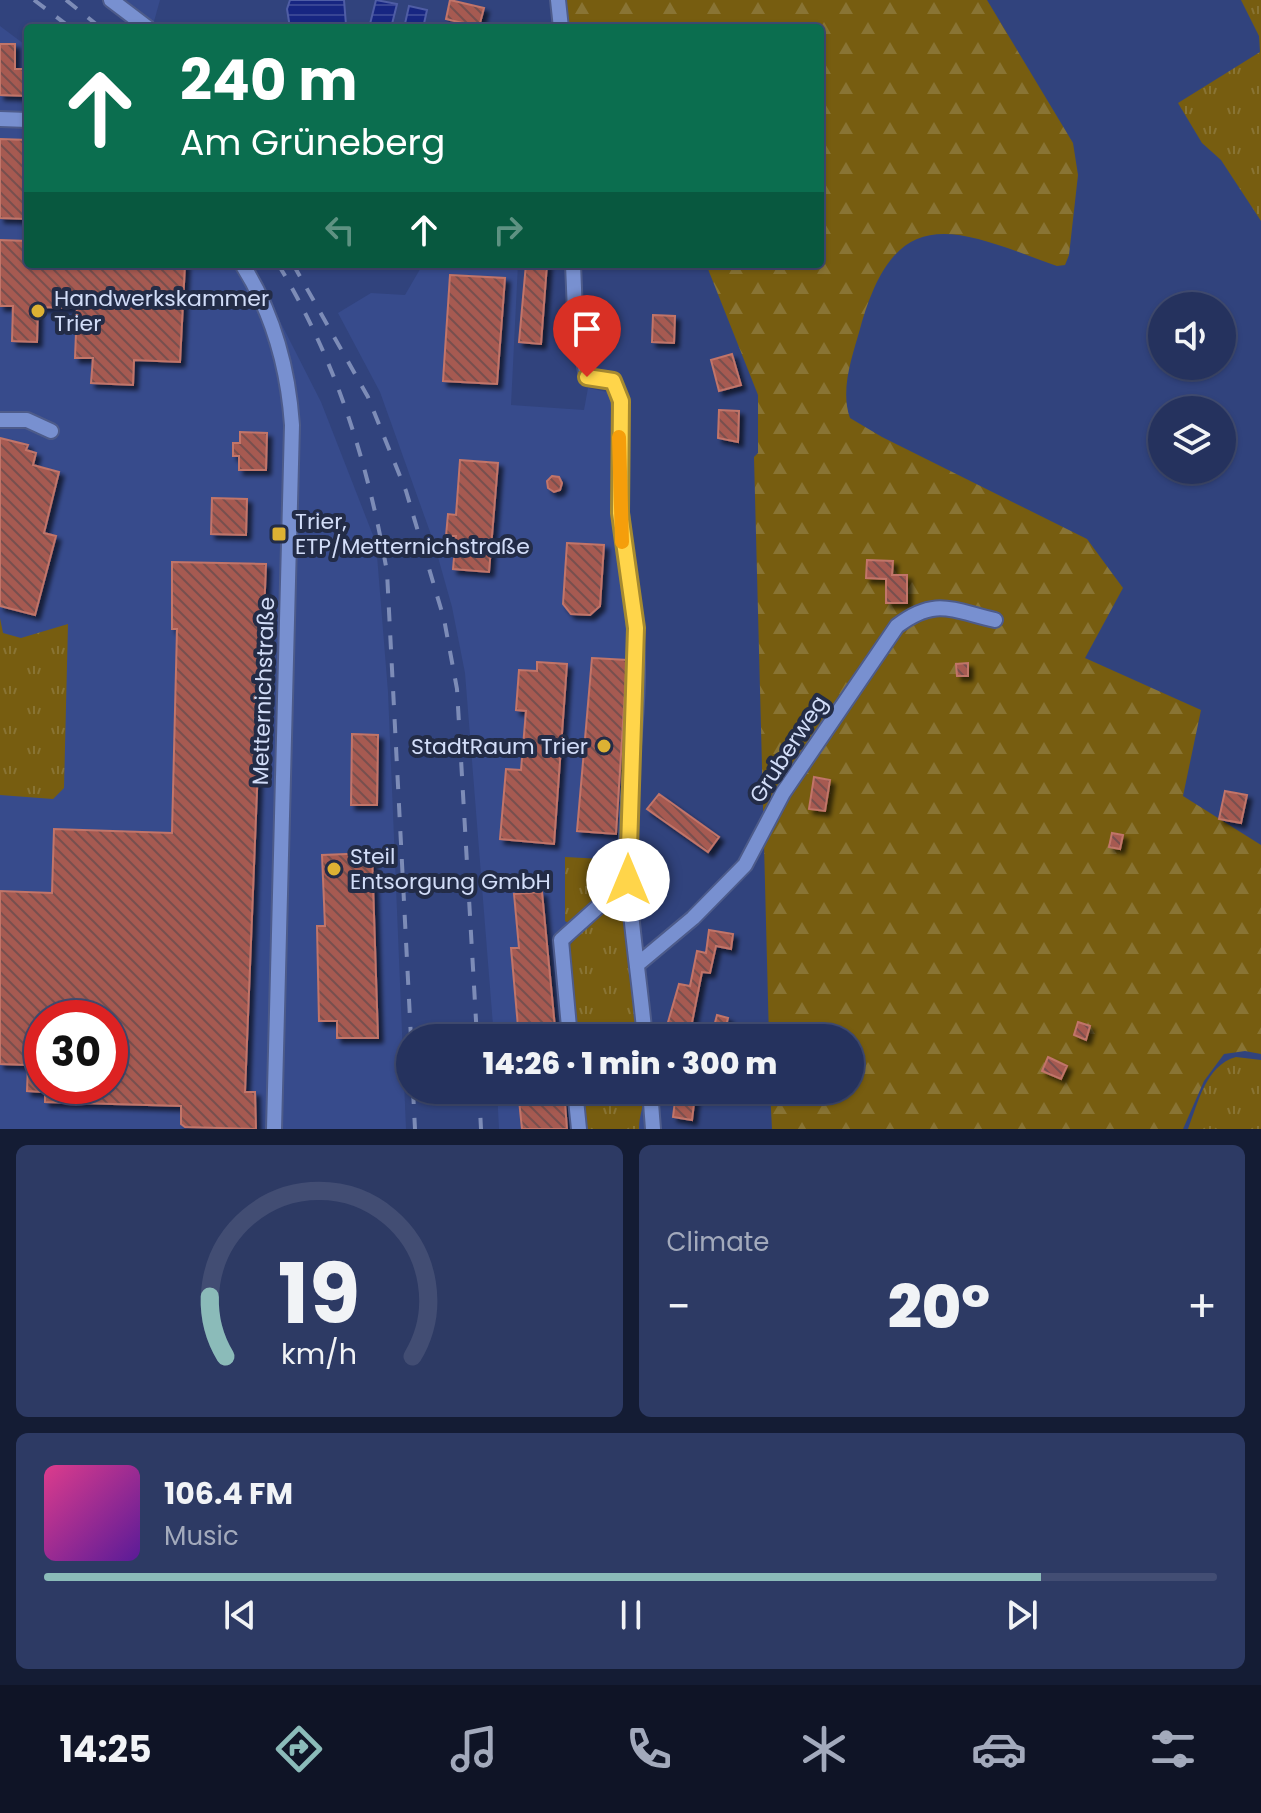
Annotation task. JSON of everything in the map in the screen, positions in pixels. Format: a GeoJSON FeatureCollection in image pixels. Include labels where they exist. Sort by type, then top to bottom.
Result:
{"type":"FeatureCollection","features":[{"type":"Feature","properties":{"kind":"street"},"geometry":{"type":"LineString","coordinates":[[111,0],[143,24]]}},
{"type":"Feature","properties":{"kind":"street"},"geometry":{"type":"LineString","coordinates":[[558,0],[561,24]]}},
{"type":"Feature","properties":{"kind":"street"},"geometry":{"type":"LineString","coordinates":[[0,119],[24,120]]}},
{"type":"Feature","properties":{"kind":"street","name":"Metternichstraße"},"geometry":{"type":"LineString","coordinates":[[244,268],[266,311],[284,360],[292,425],[274,1129]]}},
{"type":"Feature","properties":{"kind":"street"},"geometry":{"type":"LineString","coordinates":[[573,268],[575,312],[587,377],[613,381],[621,401],[618,455],[623,552],[635,613],[637,669],[628,799],[628,880],[644,1024]]}},
{"type":"Feature","properties":{"kind":"street"},"geometry":{"type":"LineString","coordinates":[[0,420],[27,420],[51,431]]}},
{"type":"Feature","properties":{"kind":"street","name":"Gruberweg"},"geometry":{"type":"LineString","coordinates":[[638,964],[702,909],[745,865],[783,793],[897,626],[917,611],[934,606],[995,620]]}},
{"type":"Feature","properties":{"kind":"street"},"geometry":{"type":"LineString","coordinates":[[569,1024],[561,940],[628,880]]}},
{"type":"Feature","properties":{"kind":"street"},"geometry":{"type":"LineString","coordinates":[[576,1104],[579,1129]]}},
{"type":"Feature","properties":{"kind":"street"},"geometry":{"type":"LineString","coordinates":[[651,1104],[653,1129]]}},
{"type":"Feature","properties":{"kind":"shaded area"},"geometry":{"type":"Polygon","coordinates":[[[123,0],[160,0],[152,24],[123,0]]]}},
{"type":"Feature","properties":{"kind":"shaded area"},"geometry":{"type":"Polygon","coordinates":[[[290,0],[344,0],[346,24],[289,24],[287,9],[290,0]]]}},
{"type":"Feature","properties":{"kind":"shaded area"},"geometry":{"type":"Polygon","coordinates":[[[376,0],[397,4],[392,24],[370,24],[376,0]]]}},
{"type":"Feature","properties":{"kind":"shaded area"},"geometry":{"type":"Polygon","coordinates":[[[409,6],[427,10],[424,24],[405,24],[409,6]]]}},
{"type":"Feature","properties":{"kind":"shaded area"},"geometry":{"type":"Polygon","coordinates":[[[0,26],[24,44],[24,268],[253,268],[321,402],[376,543],[388,692],[402,1024],[396,1024],[396,1104],[405,1104],[406,1129],[0,1129],[0,26]]]}},
{"type":"Feature","properties":{"kind":"shaded area"},"geometry":{"type":"Polygon","coordinates":[[[421,268],[518,268],[511,405],[584,410],[588,388],[617,394],[610,490],[633,615],[626,806],[640,1024],[493,1024],[465,673],[452,607],[434,543],[380,392],[338,313],[371,293],[405,295],[421,268]]]}},
{"type":"Feature","properties":{"kind":"shaded area"},"geometry":{"type":"Polygon","coordinates":[[[498,1104],[646,1104],[649,1129],[499,1129],[498,1104]]]}},
{"type":"Feature","properties":{"kind":"green space"},"geometry":{"type":"Polygon","coordinates":[[[562,0],[987,0],[1073,143],[1078,175],[1069,255],[1065,265],[1057,266],[960,235],[934,234],[912,242],[892,258],[875,287],[851,362],[847,407],[850,418],[882,437],[1087,539],[1123,588],[1085,658],[1201,710],[1183,796],[1261,845],[1261,1054],[1245,1051],[1224,1054],[1204,1081],[1183,1129],[772,1129],[771,1104],[864,1104],[864,1024],[769,1024],[754,457],[758,453],[758,395],[708,268],[824,268],[824,24],[565,24],[562,0]]]}},
{"type":"Feature","properties":{"kind":"green space"},"geometry":{"type":"Polygon","coordinates":[[[1241,0],[1261,0],[1261,221],[1221,160],[1202,143],[1178,103],[1260,52],[1259,36],[1241,0]]]}},
{"type":"Feature","properties":{"kind":"green space"},"geometry":{"type":"Polygon","coordinates":[[[0,618],[3,633],[21,638],[68,624],[64,788],[53,799],[0,795],[0,618]]]}},
{"type":"Feature","properties":{"kind":"green space"},"geometry":{"type":"Polygon","coordinates":[[[565,857],[621,860],[622,873],[570,924],[565,921],[565,857]]]}},
{"type":"Feature","properties":{"kind":"green space"},"geometry":{"type":"Polygon","coordinates":[[[618,902],[623,906],[636,1024],[575,1024],[567,948],[607,905],[618,902]]]}},
{"type":"Feature","properties":{"kind":"green space"},"geometry":{"type":"Polygon","coordinates":[[[1236,1057],[1261,1060],[1261,1129],[1188,1129],[1210,1076],[1226,1061],[1236,1057]]]}},
{"type":"Feature","properties":{"kind":"green space"},"geometry":{"type":"Polygon","coordinates":[[[583,1104],[643,1104],[639,1129],[585,1129],[583,1104]]]}},
{"type":"Feature","properties":{"kind":"building"},"geometry":{"type":"Polygon","coordinates":[[[450,0],[484,8],[480,24],[446,19],[450,0]]]}},
{"type":"Feature","properties":{"kind":"building"},"geometry":{"type":"Polygon","coordinates":[[[0,44],[15,44],[15,69],[24,69],[24,96],[0,95],[0,44]]]}},
{"type":"Feature","properties":{"kind":"building"},"geometry":{"type":"Polygon","coordinates":[[[0,139],[24,140],[24,219],[0,218],[0,139]]]}},
{"type":"Feature","properties":{"kind":"building"},"geometry":{"type":"Polygon","coordinates":[[[0,240],[24,241],[24,268],[185,268],[180,362],[134,360],[133,385],[91,383],[93,358],[75,358],[77,308],[38,307],[37,342],[12,341],[13,306],[0,306],[0,240]]]}},
{"type":"Feature","properties":{"kind":"building"},"geometry":{"type":"Polygon","coordinates":[[[526,268],[547,268],[541,344],[519,342],[526,268]]]}},
{"type":"Feature","properties":{"kind":"building"},"geometry":{"type":"Polygon","coordinates":[[[450,275],[505,278],[497,384],[443,381],[450,275]]]}},
{"type":"Feature","properties":{"kind":"building"},"geometry":{"type":"Polygon","coordinates":[[[653,315],[675,316],[674,343],[652,342],[653,315]]]}},
{"type":"Feature","properties":{"kind":"building"},"geometry":{"type":"Polygon","coordinates":[[[732,354],[741,385],[719,391],[711,360],[732,354]]]}},
{"type":"Feature","properties":{"kind":"building"},"geometry":{"type":"Polygon","coordinates":[[[719,410],[739,411],[738,442],[718,438],[719,410]]]}},
{"type":"Feature","properties":{"kind":"building"},"geometry":{"type":"Polygon","coordinates":[[[240,432],[267,433],[266,470],[239,470],[239,456],[233,456],[233,443],[240,443],[240,432]]]}},
{"type":"Feature","properties":{"kind":"building"},"geometry":{"type":"Polygon","coordinates":[[[0,438],[28,445],[26,450],[36,453],[33,465],[59,472],[44,533],[56,536],[35,615],[0,606],[0,438]]]}},
{"type":"Feature","properties":{"kind":"building"},"geometry":{"type":"Polygon","coordinates":[[[460,460],[498,463],[489,572],[453,569],[456,536],[446,536],[448,514],[456,515],[460,460]]]}},
{"type":"Feature","properties":{"kind":"building"},"geometry":{"type":"Polygon","coordinates":[[[552,476],[559,477],[562,483],[560,490],[554,492],[548,488],[547,481],[552,476]]]}},
{"type":"Feature","properties":{"kind":"building"},"geometry":{"type":"Polygon","coordinates":[[[212,498],[247,499],[246,535],[211,534],[212,498]]]}},
{"type":"Feature","properties":{"kind":"building"},"geometry":{"type":"Polygon","coordinates":[[[567,543],[604,545],[600,606],[590,615],[571,614],[563,604],[567,543]]]}},
{"type":"Feature","properties":{"kind":"building"},"geometry":{"type":"Polygon","coordinates":[[[867,560],[893,561],[892,575],[907,575],[907,603],[886,603],[886,579],[866,578],[867,560]]]}},
{"type":"Feature","properties":{"kind":"building"},"geometry":{"type":"Polygon","coordinates":[[[172,562],[266,564],[245,1092],[255,1092],[256,1129],[185,1127],[181,1124],[181,1106],[113,1104],[128,1104],[128,1000],[24,1000],[24,1065],[0,1064],[0,891],[52,893],[54,829],[172,833],[177,629],[172,629],[172,562]]]}},
{"type":"Feature","properties":{"kind":"building","name":"StadtRaum Trier"},"geometry":{"type":"Polygon","coordinates":[[[592,658],[627,660],[616,834],[577,831],[592,658]]]}},
{"type":"Feature","properties":{"kind":"building"},"geometry":{"type":"Polygon","coordinates":[[[537,662],[567,664],[554,844],[500,839],[506,769],[521,770],[526,711],[516,710],[519,670],[537,671],[537,662]]]}},
{"type":"Feature","properties":{"kind":"building"},"geometry":{"type":"Polygon","coordinates":[[[968,663],[968,676],[957,676],[956,664],[968,663]]]}},
{"type":"Feature","properties":{"kind":"building"},"geometry":{"type":"Polygon","coordinates":[[[352,734],[378,735],[377,805],[351,805],[352,734]]]}},
{"type":"Feature","properties":{"kind":"building"},"geometry":{"type":"Polygon","coordinates":[[[814,777],[830,780],[825,811],[809,809],[814,777]]]}},
{"type":"Feature","properties":{"kind":"building"},"geometry":{"type":"Polygon","coordinates":[[[1225,791],[1247,795],[1241,823],[1219,819],[1225,791]]]}},
{"type":"Feature","properties":{"kind":"building"},"geometry":{"type":"Polygon","coordinates":[[[659,794],[719,837],[708,852],[647,809],[659,794]]]}},
{"type":"Feature","properties":{"kind":"building"},"geometry":{"type":"Polygon","coordinates":[[[1112,833],[1123,835],[1120,849],[1109,847],[1112,833]]]}},
{"type":"Feature","properties":{"kind":"building"},"geometry":{"type":"Polygon","coordinates":[[[372,853],[378,1038],[337,1038],[337,1021],[319,1021],[317,926],[325,926],[322,855],[372,853]]]}},
{"type":"Feature","properties":{"kind":"building"},"geometry":{"type":"Polygon","coordinates":[[[542,892],[555,1024],[518,1024],[511,948],[519,948],[514,894],[542,892]]]}},
{"type":"Feature","properties":{"kind":"building"},"geometry":{"type":"Polygon","coordinates":[[[709,930],[733,934],[731,949],[716,946],[710,973],[702,972],[692,1024],[667,1024],[679,984],[690,986],[697,951],[706,953],[709,930]]]}},
{"type":"Feature","properties":{"kind":"building"},"geometry":{"type":"Polygon","coordinates":[[[717,1015],[728,1018],[726,1024],[715,1024],[717,1015]]]}},
{"type":"Feature","properties":{"kind":"building"},"geometry":{"type":"Polygon","coordinates":[[[1078,1022],[1090,1026],[1086,1040],[1074,1035],[1078,1022]]]}},
{"type":"Feature","properties":{"kind":"building"},"geometry":{"type":"Polygon","coordinates":[[[1048,1057],[1067,1066],[1061,1079],[1042,1071],[1048,1057]]]}},
{"type":"Feature","properties":{"kind":"building"},"geometry":{"type":"Polygon","coordinates":[[[519,1104],[565,1104],[567,1129],[522,1129],[519,1104]]]}},
{"type":"Feature","properties":{"kind":"building"},"geometry":{"type":"Polygon","coordinates":[[[675,1104],[694,1104],[692,1120],[673,1117],[675,1104]]]}},
{"type":"Feature","properties":{"kind":"railway"},"geometry":{"type":"LineString","coordinates":[[34,0],[66,24]]}},
{"type":"Feature","properties":{"kind":"railway"},"geometry":{"type":"LineString","coordinates":[[66,0],[96,24]]}},
{"type":"Feature","properties":{"kind":"railway"},"geometry":{"type":"LineString","coordinates":[[280,268],[317,337],[347,413],[370,491],[387,572],[410,1024]]}},
{"type":"Feature","properties":{"kind":"railway"},"geometry":{"type":"LineString","coordinates":[[295,268],[368,397],[406,491],[444,619],[457,689],[476,1024]]}},
{"type":"Feature","properties":{"kind":"railway"},"geometry":{"type":"LineString","coordinates":[[414,1104],[415,1129]]}},
{"type":"Feature","properties":{"kind":"railway"},"geometry":{"type":"LineString","coordinates":[[480,1104],[481,1129]]}},
{"type":"Feature","properties":{"kind":"slow traffic"},"geometry":{"type":"LineString","coordinates":[[619,437],[622,542]]}},
{"type":"Feature","properties":{"kind":"place","name":"Handwerkskammer Trier"},"geometry":{"type":"Point","coordinates":[38,311]}},
{"type":"Feature","properties":{"kind":"place","name":"Trier, ETP/Metternichstraße"},"geometry":{"type":"Point","coordinates":[279,534]}},
{"type":"Feature","properties":{"kind":"place","name":"StadtRaum Trier"},"geometry":{"type":"Point","coordinates":[604,746]}},
{"type":"Feature","properties":{"kind":"place","name":"Steil Entsorgung GmbH"},"geometry":{"type":"Point","coordinates":[334,869]}},
{"type":"Feature","properties":{"kind":"route"},"geometry":{"type":"LineString","coordinates":[[587,377],[613,381],[621,401],[618,446],[620,513],[624,559],[633,594],[637,669],[628,799],[628,880]]}}]}
